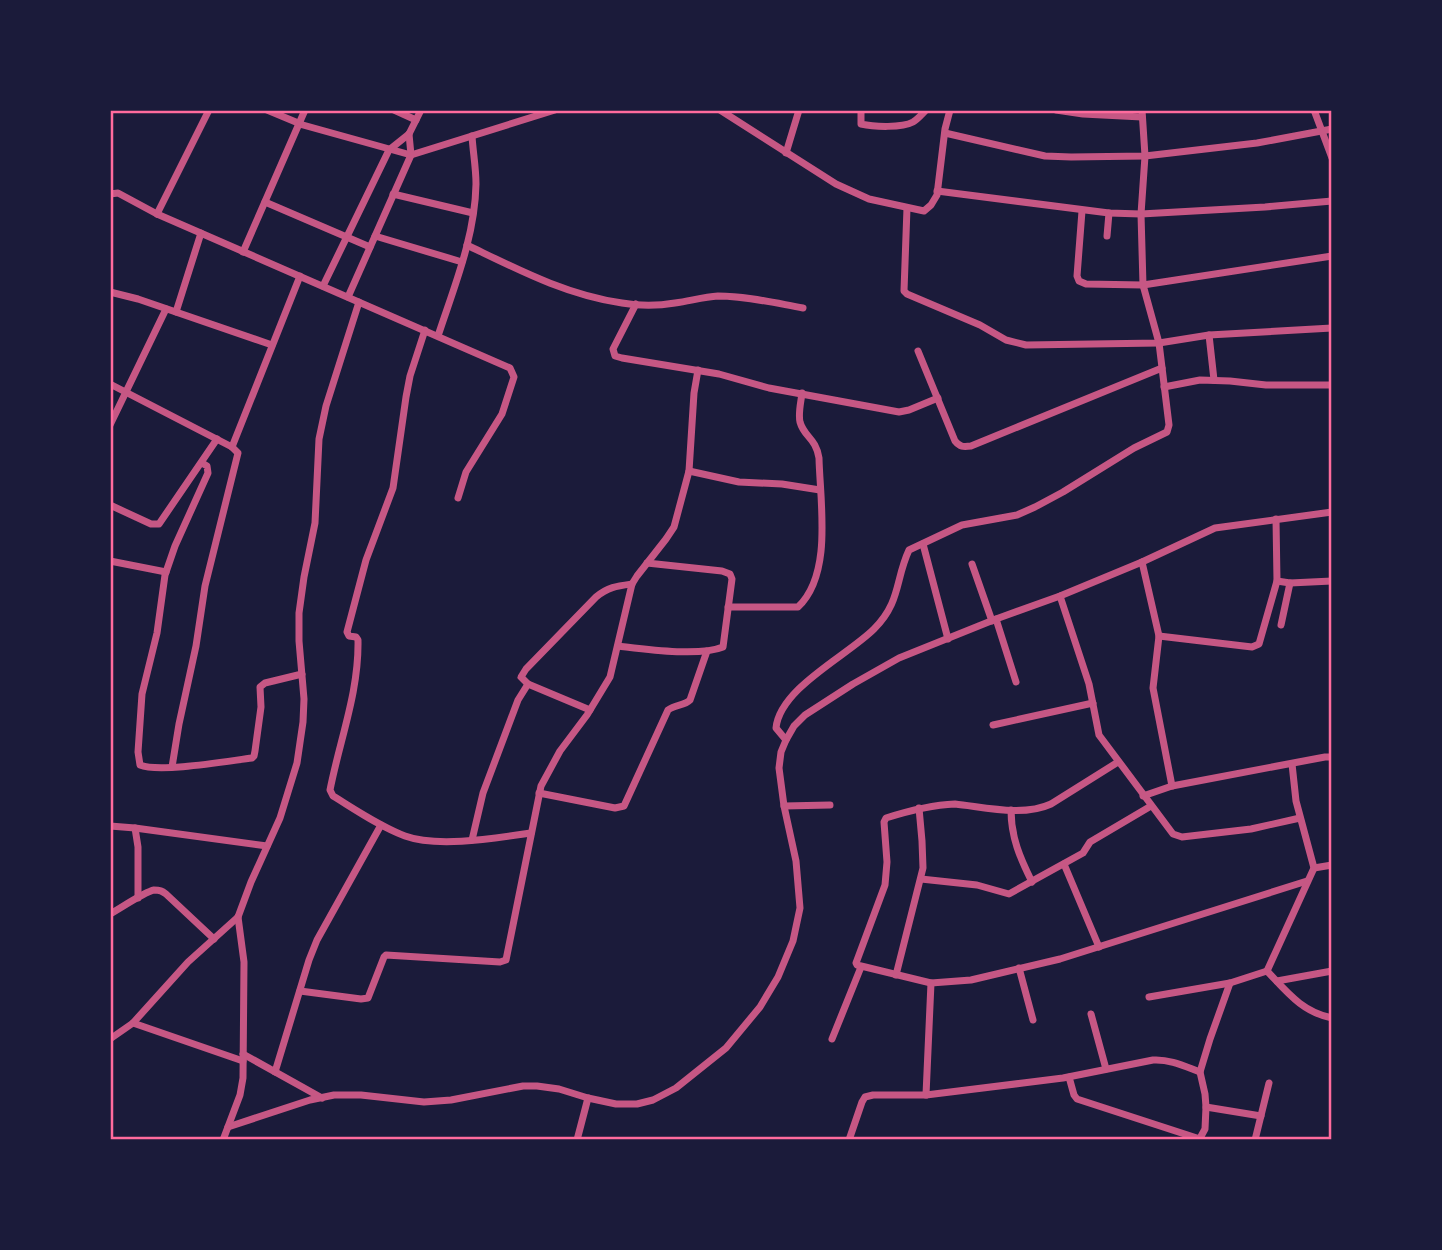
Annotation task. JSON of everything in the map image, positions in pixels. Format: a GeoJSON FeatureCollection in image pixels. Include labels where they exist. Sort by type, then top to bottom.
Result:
{"type":"FeatureCollection","features":[{"type":"Feature","properties":{"kind":"street"},"geometry":{"type":"LineString","coordinates":[[157,214],[209,110]]}},
{"type":"Feature","properties":{"kind":"street"},"geometry":{"type":"LineString","coordinates":[[267,110],[299,123],[411,155],[555,110]]}},
{"type":"Feature","properties":{"kind":"street"},"geometry":{"type":"LineString","coordinates":[[243,251],[305,110]]}},
{"type":"Feature","properties":{"kind":"street"},"geometry":{"type":"LineString","coordinates":[[394,110],[416,120]]}},
{"type":"Feature","properties":{"kind":"street"},"geometry":{"type":"LineString","coordinates":[[323,286],[389,150],[409,134],[421,110]]}},
{"type":"Feature","properties":{"kind":"street"},"geometry":{"type":"LineString","coordinates":[[720,110],[836,184],[869,199],[924,211],[931,205],[937,191],[950,110]]}},
{"type":"Feature","properties":{"kind":"street"},"geometry":{"type":"LineString","coordinates":[[786,153],[799,110]]}},
{"type":"Feature","properties":{"kind":"street"},"geometry":{"type":"LineString","coordinates":[[860,110],[861,124],[902,126],[915,121],[926,110]]}},
{"type":"Feature","properties":{"kind":"street"},"geometry":{"type":"LineString","coordinates":[[786,740],[776,727],[783,708],[799,688],[874,629],[897,594],[909,550],[962,525],[1017,514],[1035,507],[1134,448],[1167,432],[1169,425],[1159,342],[1143,285],[1141,214],[1145,156],[1142,113],[1056,110]]}},
{"type":"Feature","properties":{"kind":"street"},"geometry":{"type":"LineString","coordinates":[[1314,110],[1332,158]]}},
{"type":"Feature","properties":{"kind":"street"},"geometry":{"type":"LineString","coordinates":[[945,133],[1045,156],[1145,156],[1256,144],[1332,129]]}},
{"type":"Feature","properties":{"kind":"street"},"geometry":{"type":"LineString","coordinates":[[348,297],[411,155],[409,134]]}},
{"type":"Feature","properties":{"kind":"street"},"geometry":{"type":"LineString","coordinates":[[438,336],[467,245],[473,213],[476,183],[472,136]]}},
{"type":"Feature","properties":{"kind":"street"},"geometry":{"type":"LineString","coordinates":[[937,191],[1082,211],[1141,214],[1332,201]]}},
{"type":"Feature","properties":{"kind":"street"},"geometry":{"type":"LineString","coordinates":[[110,194],[118,192],[157,214],[510,368],[514,377],[502,414],[466,472],[458,498]]}},
{"type":"Feature","properties":{"kind":"street"},"geometry":{"type":"LineString","coordinates":[[394,194],[473,213]]}},
{"type":"Feature","properties":{"kind":"street"},"geometry":{"type":"LineString","coordinates":[[265,202],[370,247]]}},
{"type":"Feature","properties":{"kind":"street"},"geometry":{"type":"LineString","coordinates":[[907,208],[903,288],[908,294],[1006,340],[1026,345],[1159,342],[1209,335],[1332,328]]}},
{"type":"Feature","properties":{"kind":"street"},"geometry":{"type":"LineString","coordinates":[[1082,211],[1077,276],[1079,281],[1086,284],[1143,285],[1332,256]]}},
{"type":"Feature","properties":{"kind":"street"},"geometry":{"type":"LineString","coordinates":[[1107,236],[1109,213]]}},
{"type":"Feature","properties":{"kind":"street"},"geometry":{"type":"LineString","coordinates":[[176,312],[201,233]]}},
{"type":"Feature","properties":{"kind":"street"},"geometry":{"type":"LineString","coordinates":[[375,236],[462,262]]}},
{"type":"Feature","properties":{"kind":"street"},"geometry":{"type":"LineString","coordinates":[[467,245],[542,281],[574,293],[621,303],[674,303],[720,296],[803,308]]}},
{"type":"Feature","properties":{"kind":"street"},"geometry":{"type":"LineString","coordinates":[[232,447],[300,276]]}},
{"type":"Feature","properties":{"kind":"street"},"geometry":{"type":"LineString","coordinates":[[110,292],[272,345]]}},
{"type":"Feature","properties":{"kind":"street"},"geometry":{"type":"LineString","coordinates":[[110,1039],[133,1023],[188,962],[238,916],[280,818],[297,763],[303,722],[299,613],[315,523],[319,439],[326,406],[359,302]]}},
{"type":"Feature","properties":{"kind":"street"},"geometry":{"type":"LineString","coordinates":[[636,304],[614,344],[615,356],[719,374],[769,387],[899,412],[938,398]]}},
{"type":"Feature","properties":{"kind":"street"},"geometry":{"type":"LineString","coordinates":[[110,425],[166,309]]}},
{"type":"Feature","properties":{"kind":"street"},"geometry":{"type":"LineString","coordinates":[[425,330],[408,387],[393,488],[366,560],[347,632],[358,640],[355,691],[330,790],[333,796],[381,825],[408,837],[472,840],[531,833]]}},
{"type":"Feature","properties":{"kind":"street"},"geometry":{"type":"LineString","coordinates":[[1209,335],[1214,380]]}},
{"type":"Feature","properties":{"kind":"street"},"geometry":{"type":"LineString","coordinates":[[918,351],[955,441],[965,447],[1162,368]]}},
{"type":"Feature","properties":{"kind":"street"},"geometry":{"type":"LineString","coordinates":[[300,990],[368,998],[386,955],[500,962],[506,960],[541,786],[560,751],[610,677],[632,584],[674,527],[689,471],[698,370]]}},
{"type":"Feature","properties":{"kind":"street"},"geometry":{"type":"LineString","coordinates":[[1164,387],[1199,380],[1266,385],[1332,385]]}},
{"type":"Feature","properties":{"kind":"street"},"geometry":{"type":"LineString","coordinates":[[110,384],[237,451],[205,586],[197,646],[172,767]]}},
{"type":"Feature","properties":{"kind":"street"},"geometry":{"type":"LineString","coordinates":[[728,607],[798,607],[814,585],[823,534],[818,448],[801,425],[799,418],[802,393]]}},
{"type":"Feature","properties":{"kind":"street"},"geometry":{"type":"LineString","coordinates":[[110,505],[151,524],[159,524],[217,439]]}},
{"type":"Feature","properties":{"kind":"street"},"geometry":{"type":"LineString","coordinates":[[202,463],[207,466],[208,473],[174,547],[166,572],[157,633],[142,694],[138,751],[140,765],[146,768],[172,767],[251,758],[255,751],[261,707],[260,687],[265,683],[302,674]]}},
{"type":"Feature","properties":{"kind":"street"},"geometry":{"type":"LineString","coordinates":[[689,471],[738,482],[782,484],[820,490]]}},
{"type":"Feature","properties":{"kind":"street"},"geometry":{"type":"LineString","coordinates":[[228,1127],[334,1095],[424,1102],[537,1086],[616,1104],[637,1104],[653,1100],[676,1088],[726,1048],[761,1007],[793,941],[800,908],[796,861],[779,768],[786,740],[794,726],[805,715],[899,658],[1060,596],[1216,528],[1332,512]]}},
{"type":"Feature","properties":{"kind":"street"},"geometry":{"type":"LineString","coordinates":[[1158,636],[1252,647],[1259,644],[1277,581],[1276,519]]}},
{"type":"Feature","properties":{"kind":"street"},"geometry":{"type":"LineString","coordinates":[[923,544],[948,639]]}},
{"type":"Feature","properties":{"kind":"street"},"geometry":{"type":"LineString","coordinates":[[110,561],[166,572]]}},
{"type":"Feature","properties":{"kind":"street"},"geometry":{"type":"LineString","coordinates":[[1142,562],[1158,636],[1153,688],[1172,786]]}},
{"type":"Feature","properties":{"kind":"street"},"geometry":{"type":"LineString","coordinates":[[618,646],[707,651],[723,647],[732,579],[730,574],[647,563]]}},
{"type":"Feature","properties":{"kind":"street"},"geometry":{"type":"LineString","coordinates":[[972,564],[1016,682]]}},
{"type":"Feature","properties":{"kind":"street"},"geometry":{"type":"LineString","coordinates":[[1277,581],[1332,581]]}},
{"type":"Feature","properties":{"kind":"street"},"geometry":{"type":"LineString","coordinates":[[1282,625],[1290,583]]}},
{"type":"Feature","properties":{"kind":"street"},"geometry":{"type":"LineString","coordinates":[[590,710],[528,684],[521,677],[596,597],[613,586],[632,584]]}},
{"type":"Feature","properties":{"kind":"street"},"geometry":{"type":"LineString","coordinates":[[1060,596],[1089,684],[1099,735],[1173,834],[1182,837],[1251,829],[1300,818]]}},
{"type":"Feature","properties":{"kind":"street"},"geometry":{"type":"LineString","coordinates":[[540,793],[615,808],[624,806],[668,710],[690,700],[707,651]]}},
{"type":"Feature","properties":{"kind":"street"},"geometry":{"type":"LineString","coordinates":[[472,840],[483,793],[518,699],[528,684]]}},
{"type":"Feature","properties":{"kind":"street"},"geometry":{"type":"LineString","coordinates":[[993,725],[1093,702]]}},
{"type":"Feature","properties":{"kind":"street"},"geometry":{"type":"LineString","coordinates":[[1143,796],[1172,786],[1332,757]]}},
{"type":"Feature","properties":{"kind":"street"},"geometry":{"type":"LineString","coordinates":[[1118,762],[1039,810],[955,804],[919,808],[884,820],[884,885],[857,965],[930,983],[971,980],[1060,959],[1307,881]]}},
{"type":"Feature","properties":{"kind":"street"},"geometry":{"type":"LineString","coordinates":[[1149,997],[1230,983],[1266,971],[1314,868],[1296,801],[1292,764]]}},
{"type":"Feature","properties":{"kind":"street"},"geometry":{"type":"LineString","coordinates":[[784,806],[830,805]]}},
{"type":"Feature","properties":{"kind":"street"},"geometry":{"type":"LineString","coordinates":[[921,879],[977,885],[1009,894],[1086,852],[1090,842],[1151,806]]}},
{"type":"Feature","properties":{"kind":"street"},"geometry":{"type":"LineString","coordinates":[[896,975],[921,879],[923,858],[919,808]]}},
{"type":"Feature","properties":{"kind":"street"},"geometry":{"type":"LineString","coordinates":[[1012,810],[1011,824],[1015,843],[1032,882]]}},
{"type":"Feature","properties":{"kind":"street"},"geometry":{"type":"LineString","coordinates":[[275,1072],[317,940],[381,825]]}},
{"type":"Feature","properties":{"kind":"street"},"geometry":{"type":"LineString","coordinates":[[110,826],[267,846]]}},
{"type":"Feature","properties":{"kind":"street"},"geometry":{"type":"LineString","coordinates":[[135,828],[138,847],[138,898]]}},
{"type":"Feature","properties":{"kind":"street"},"geometry":{"type":"LineString","coordinates":[[1064,864],[1098,947]]}},
{"type":"Feature","properties":{"kind":"street"},"geometry":{"type":"LineString","coordinates":[[1314,868],[1332,864]]}},
{"type":"Feature","properties":{"kind":"street"},"geometry":{"type":"LineString","coordinates":[[110,914],[154,890],[160,891],[214,939]]}},
{"type":"Feature","properties":{"kind":"street"},"geometry":{"type":"LineString","coordinates":[[223,1140],[240,1095],[243,1078],[244,962],[238,916]]}},
{"type":"Feature","properties":{"kind":"street"},"geometry":{"type":"LineString","coordinates":[[832,1039],[861,967]]}},
{"type":"Feature","properties":{"kind":"street"},"geometry":{"type":"LineString","coordinates":[[1019,968],[1033,1020]]}},
{"type":"Feature","properties":{"kind":"street"},"geometry":{"type":"LineString","coordinates":[[1266,971],[1304,1007],[1318,1015],[1332,1018]]}},
{"type":"Feature","properties":{"kind":"street"},"geometry":{"type":"LineString","coordinates":[[1277,981],[1332,971]]}},
{"type":"Feature","properties":{"kind":"street"},"geometry":{"type":"LineString","coordinates":[[926,1095],[930,983]]}},
{"type":"Feature","properties":{"kind":"street"},"geometry":{"type":"LineString","coordinates":[[1069,1077],[1077,1099],[1200,1139],[1205,1129],[1206,1107],[1200,1072],[1230,983]]}},
{"type":"Feature","properties":{"kind":"street"},"geometry":{"type":"LineString","coordinates":[[1091,1014],[1106,1069]]}},
{"type":"Feature","properties":{"kind":"street"},"geometry":{"type":"LineString","coordinates":[[133,1023],[243,1058],[322,1098]]}},
{"type":"Feature","properties":{"kind":"street"},"geometry":{"type":"LineString","coordinates":[[849,1140],[862,1102],[865,1097],[873,1095],[926,1095],[1069,1077],[1141,1061],[1163,1059],[1200,1072]]}},
{"type":"Feature","properties":{"kind":"street"},"geometry":{"type":"LineString","coordinates":[[1255,1140],[1269,1083]]}},
{"type":"Feature","properties":{"kind":"street"},"geometry":{"type":"LineString","coordinates":[[577,1140],[589,1098]]}},
{"type":"Feature","properties":{"kind":"street"},"geometry":{"type":"LineString","coordinates":[[1206,1107],[1261,1116]]}}]}
